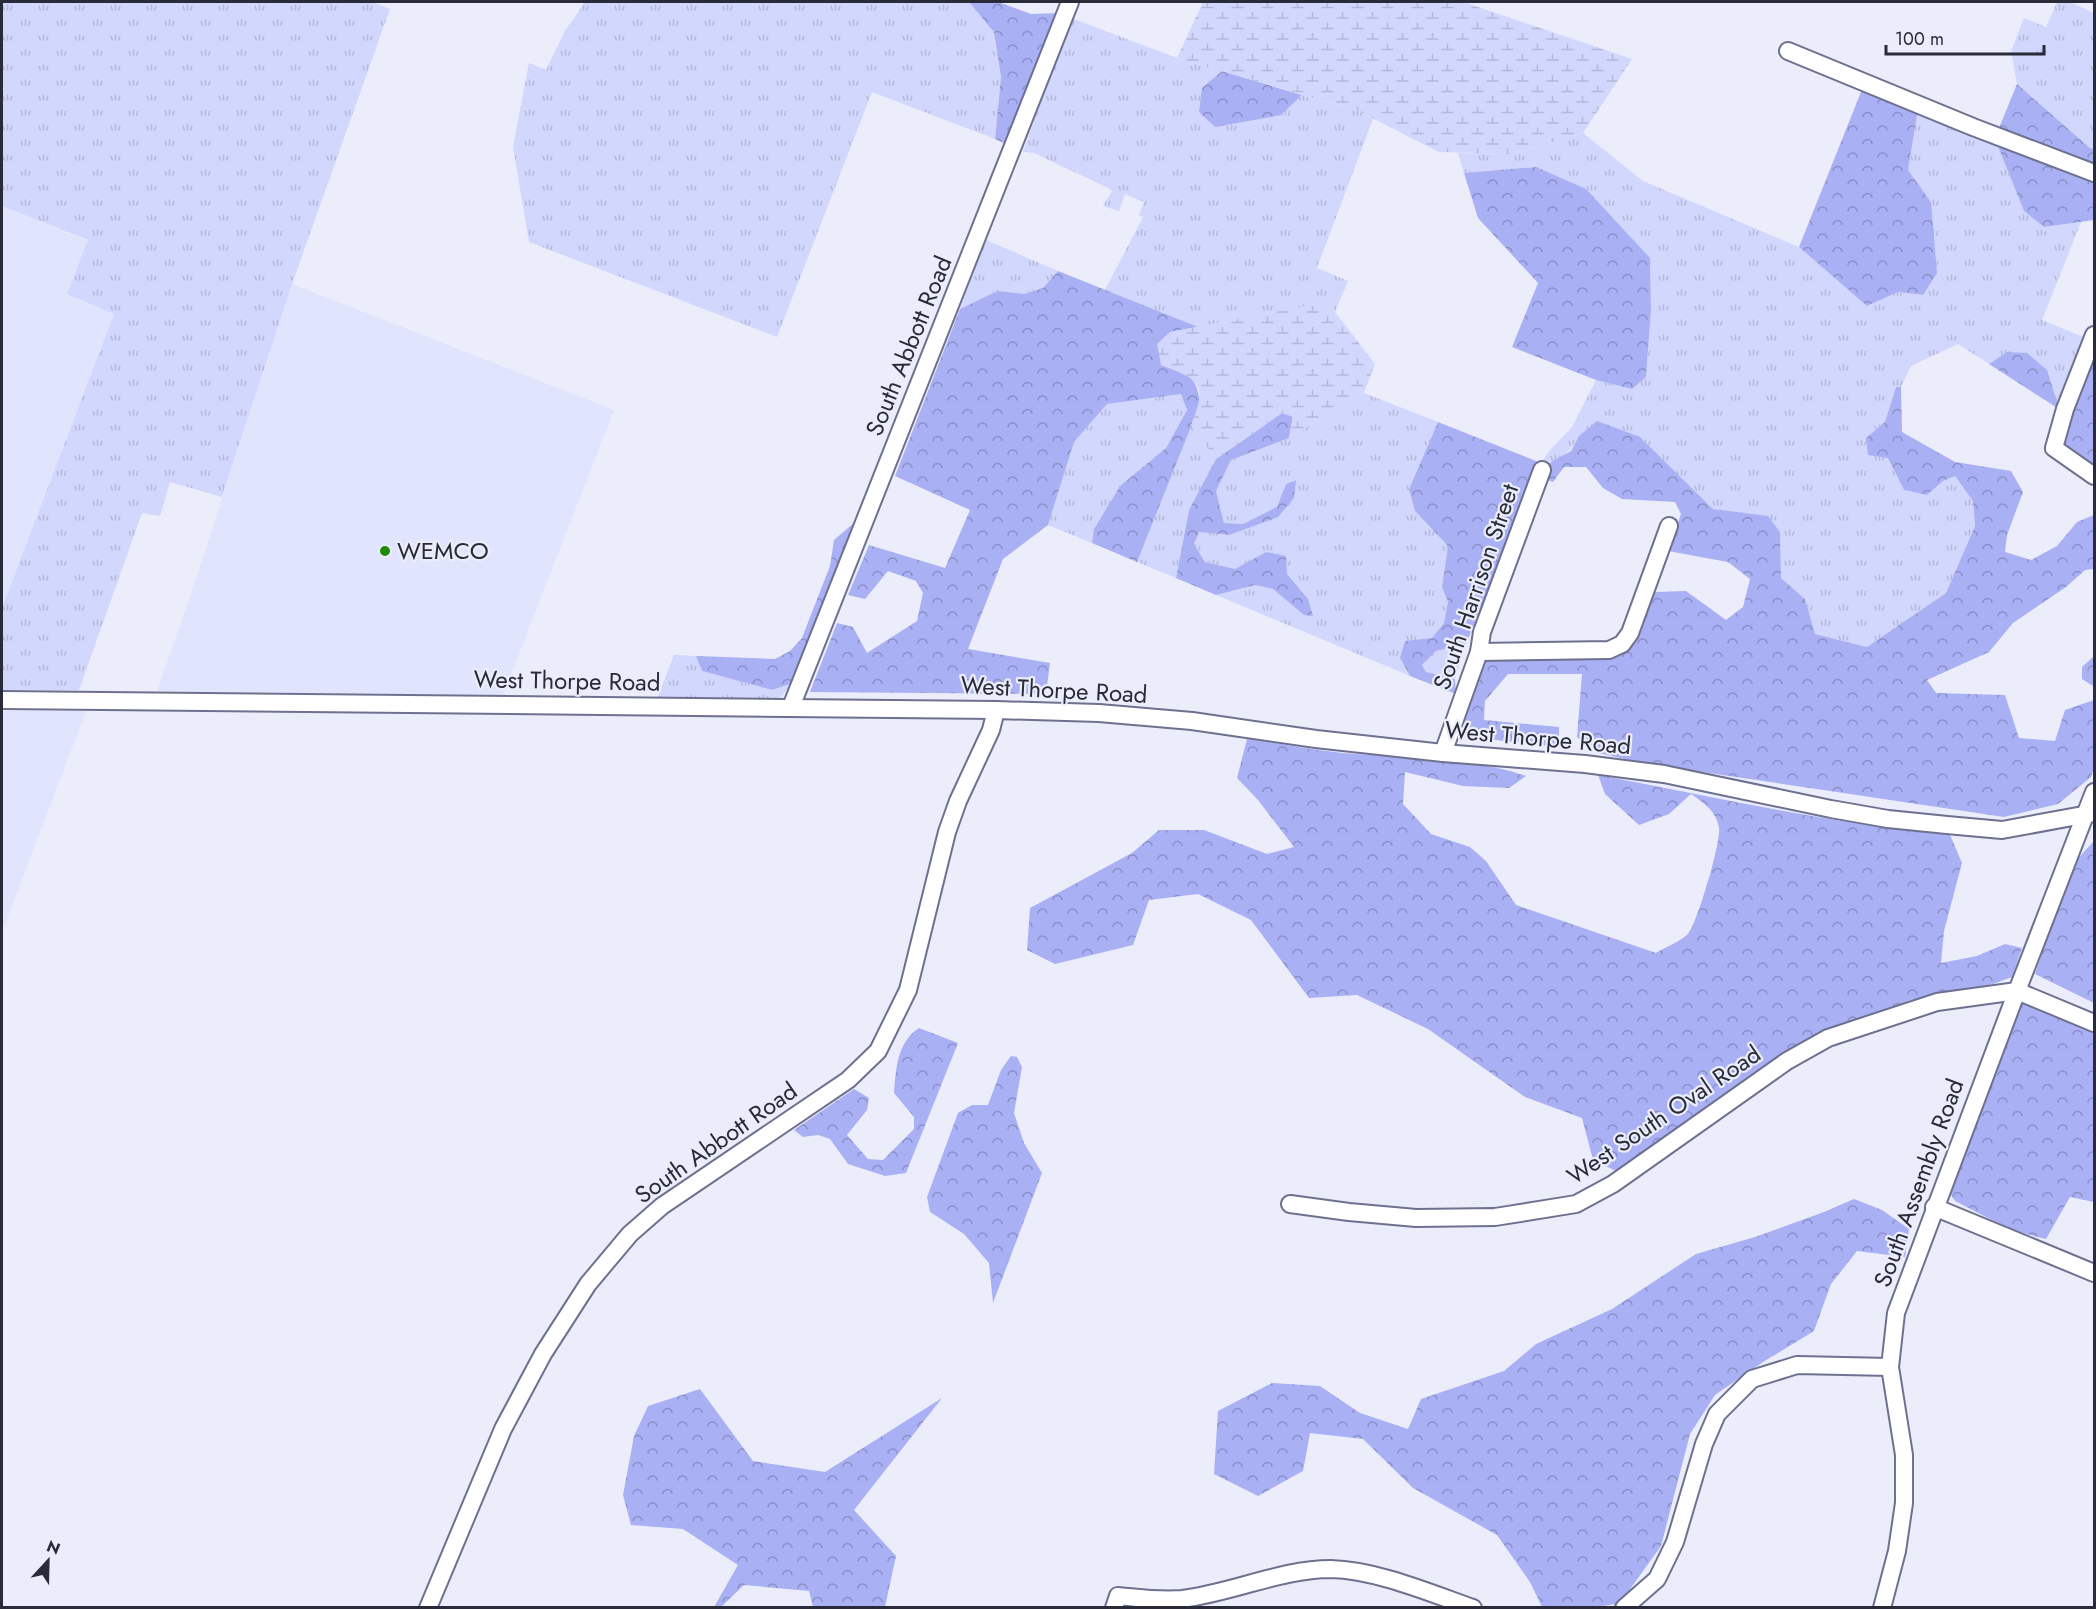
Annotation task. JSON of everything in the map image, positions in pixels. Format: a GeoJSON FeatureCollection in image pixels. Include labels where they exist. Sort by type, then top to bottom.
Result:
{"type":"FeatureCollection","features":[{"type":"Feature","properties":{"kind":"street","name":"South Abbott Road"},"geometry":{"type":"LineString","coordinates":[[791,707],[1070,2]]}},
{"type":"Feature","properties":{"kind":"street"},"geometry":{"type":"LineString","coordinates":[[1788,51],[1951,118],[2094,173]]}},
{"type":"Feature","properties":{"kind":"street"},"geometry":{"type":"LineString","coordinates":[[2094,335],[2065,409],[2054,448],[2094,476]]}},
{"type":"Feature","properties":{"kind":"street","name":"South Harrison Street"},"geometry":{"type":"LineString","coordinates":[[1443,753],[1479,652],[1482,633],[1542,470]]}},
{"type":"Feature","properties":{"kind":"street"},"geometry":{"type":"LineString","coordinates":[[1479,652],[1609,650],[1622,644],[1630,633],[1669,526]]}},
{"type":"Feature","properties":{"kind":"street","name":"West Thorpe Road"},"geometry":{"type":"LineString","coordinates":[[2,700],[791,707],[1099,713],[1192,721],[1316,739],[1443,753],[1585,764],[1664,774],[1888,819],[2002,830],[2090,814]]}},
{"type":"Feature","properties":{"kind":"street","name":"South Abbott Road"},"geometry":{"type":"LineString","coordinates":[[428,1608],[504,1429],[543,1354],[588,1284],[630,1234],[662,1206],[848,1080],[879,1051],[908,990],[947,832],[958,801],[991,730],[996,710]]}},
{"type":"Feature","properties":{"kind":"street","name":"South Assembly Road"},"geometry":{"type":"LineString","coordinates":[[1882,1608],[1897,1551],[1904,1503],[1904,1455],[1890,1367],[1896,1313],[2017,991],[2090,814],[2094,792]]}},
{"type":"Feature","properties":{"kind":"street"},"geometry":{"type":"LineString","coordinates":[[2017,991],[2094,1023]]}},
{"type":"Feature","properties":{"kind":"street","name":"West South Oval Road"},"geometry":{"type":"LineString","coordinates":[[1290,1204],[1416,1218],[1495,1217],[1576,1204],[1613,1184],[1787,1061],[1828,1038],[1937,1002],[2017,991]]}},
{"type":"Feature","properties":{"kind":"street"},"geometry":{"type":"LineString","coordinates":[[1935,1207],[2094,1273]]}},
{"type":"Feature","properties":{"kind":"street"},"geometry":{"type":"LineString","coordinates":[[1624,1608],[1657,1579],[1675,1542],[1704,1444],[1717,1414],[1752,1379],[1797,1365],[1890,1367]]}},
{"type":"Feature","properties":{"kind":"street"},"geometry":{"type":"LineString","coordinates":[[1116,1602],[1182,1599],[1302,1572],[1331,1569],[1366,1573],[1473,1608]]}},
{"type":"Feature","properties":{"kind":"shaded area"},"geometry":{"type":"Polygon","coordinates":[[[2,206],[88,241],[114,314],[2,608],[2,206]]]}},
{"type":"Feature","properties":{"kind":"shaded area"},"geometry":{"type":"Polygon","coordinates":[[[292,284],[614,410],[503,695],[157,691],[292,284]]]}},
{"type":"Feature","properties":{"kind":"shaded area"},"geometry":{"type":"Polygon","coordinates":[[[2,711],[86,711],[2,932],[2,711]]]}},
{"type":"Feature","properties":{"kind":"green space"},"geometry":{"type":"Polygon","coordinates":[[[2,2],[372,2],[390,9],[292,284],[222,497],[170,482],[160,516],[142,513],[79,690],[2,690],[2,608],[114,314],[67,294],[88,240],[2,206],[2,2]]]}},
{"type":"Feature","properties":{"kind":"green space"},"geometry":{"type":"Polygon","coordinates":[[[585,2],[969,2],[994,32],[1001,77],[995,139],[872,92],[777,337],[529,242],[513,147],[529,63],[546,70],[565,31],[585,2]]]}},
{"type":"Feature","properties":{"kind":"green space"},"geometry":{"type":"Polygon","coordinates":[[[969,2],[998,2],[1031,14],[1059,13],[1008,145],[995,139],[1001,77],[994,32],[969,2]]]}},
{"type":"Feature","properties":{"kind":"green space"},"geometry":{"type":"Polygon","coordinates":[[[1203,2],[1463,2],[1632,59],[1583,133],[1511,154],[1439,152],[1358,111],[1177,58],[1203,2]]]}},
{"type":"Feature","properties":{"kind":"green space"},"geometry":{"type":"Polygon","coordinates":[[[2057,2],[2070,2],[2094,13],[2094,149],[2090,148],[2017,84],[2011,51],[2024,18],[2046,27],[2057,2]]]}},
{"type":"Feature","properties":{"kind":"green space"},"geometry":{"type":"Polygon","coordinates":[[[1071,18],[1177,58],[1222,71],[1202,88],[1281,115],[1302,95],[1358,111],[1373,119],[1317,268],[1348,281],[1335,312],[1311,305],[1198,327],[1105,290],[1143,217],[1139,215],[1144,202],[1125,194],[1119,211],[1103,206],[1112,191],[1108,188],[1034,153],[1023,152],[1071,18]]]}},
{"type":"Feature","properties":{"kind":"green space"},"geometry":{"type":"Polygon","coordinates":[[[1222,71],[1302,95],[1281,115],[1215,127],[1199,112],[1202,88],[1222,71]]]}},
{"type":"Feature","properties":{"kind":"green space"},"geometry":{"type":"Polygon","coordinates":[[[2017,84],[2090,148],[2094,149],[2094,164],[1999,128],[2017,84]]]}},
{"type":"Feature","properties":{"kind":"green space"},"geometry":{"type":"Polygon","coordinates":[[[1863,87],[1918,110],[1908,170],[1931,202],[1937,273],[1923,295],[1898,292],[1867,306],[1799,247],[1863,87]]]}},
{"type":"Feature","properties":{"kind":"green space"},"geometry":{"type":"Polygon","coordinates":[[[1918,110],[1997,144],[2024,210],[2044,227],[2081,222],[2042,320],[2088,339],[2059,409],[2007,352],[1989,364],[1958,344],[1911,366],[1901,387],[1896,388],[1885,422],[1866,438],[1888,458],[1904,490],[1927,495],[1943,481],[1955,476],[1973,501],[1975,526],[1946,593],[1867,647],[1815,634],[1805,599],[1781,578],[1780,532],[1768,517],[1713,509],[1640,437],[1579,436],[1564,455],[1554,461],[1541,463],[1572,427],[1596,380],[1632,389],[1646,377],[1651,310],[1650,258],[1536,167],[1464,173],[1458,153],[1511,154],[1583,133],[1643,181],[1799,247],[1867,306],[1898,292],[1923,295],[1931,202],[1908,170],[1918,110]]]}},
{"type":"Feature","properties":{"kind":"green space"},"geometry":{"type":"Polygon","coordinates":[[[1997,144],[2094,181],[2094,220],[2044,227],[2024,211],[1997,144]]]}},
{"type":"Feature","properties":{"kind":"green space"},"geometry":{"type":"Polygon","coordinates":[[[1536,167],[1586,189],[1650,258],[1651,310],[1646,377],[1632,389],[1596,380],[1512,347],[1538,283],[1478,218],[1464,173],[1536,167]]]}},
{"type":"Feature","properties":{"kind":"green space"},"geometry":{"type":"Polygon","coordinates":[[[986,240],[1058,271],[1043,288],[1024,294],[996,291],[960,309],[986,240]]]}},
{"type":"Feature","properties":{"kind":"green space"},"geometry":{"type":"Polygon","coordinates":[[[1058,271],[1198,327],[1170,332],[1161,365],[1184,374],[1193,381],[1199,394],[1200,404],[1137,562],[1092,543],[1094,529],[1120,486],[1166,448],[1187,410],[1181,394],[1107,404],[1074,442],[1048,525],[1003,559],[968,649],[1050,663],[1046,694],[810,692],[837,623],[853,627],[867,653],[917,621],[923,593],[916,581],[888,571],[865,599],[848,595],[869,545],[945,568],[970,510],[895,476],[960,309],[997,291],[1024,294],[1043,288],[1058,271]]]}},
{"type":"Feature","properties":{"kind":"green space"},"geometry":{"type":"Polygon","coordinates":[[[1311,305],[1335,312],[1375,364],[1364,393],[1289,438],[1293,417],[1282,413],[1216,459],[1191,425],[1199,400],[1197,385],[1185,375],[1161,365],[1157,344],[1170,332],[1311,305]]]}},
{"type":"Feature","properties":{"kind":"green space"},"geometry":{"type":"Polygon","coordinates":[[[2094,344],[2094,470],[2073,455],[2065,445],[2064,428],[2094,344]]]}},
{"type":"Feature","properties":{"kind":"green space"},"geometry":{"type":"Polygon","coordinates":[[[2007,352],[2027,353],[2047,370],[2059,409],[1989,364],[2007,352]]]}},
{"type":"Feature","properties":{"kind":"green space"},"geometry":{"type":"Polygon","coordinates":[[[1896,387],[1901,387],[1902,432],[1955,462],[2011,471],[2023,492],[2007,535],[2005,552],[2031,560],[2057,546],[2077,522],[2094,515],[2094,569],[2085,570],[2066,587],[2013,623],[1989,652],[1927,680],[1936,693],[2005,695],[2019,738],[2055,741],[2065,710],[2094,700],[2094,768],[2091,777],[2058,804],[2004,817],[1642,763],[1590,751],[1577,737],[1582,674],[1508,674],[1485,701],[1484,720],[1559,727],[1559,747],[1459,736],[1477,673],[1488,658],[1619,656],[1639,636],[1654,592],[1686,591],[1726,620],[1743,607],[1750,579],[1728,562],[1668,551],[1681,514],[1675,502],[1622,499],[1603,488],[1586,467],[1564,467],[1553,482],[1543,478],[1551,462],[1571,451],[1579,436],[1597,421],[1640,437],[1713,509],[1768,516],[1780,532],[1781,578],[1805,599],[1815,634],[1867,647],[1946,593],[1975,526],[1973,501],[1955,476],[1943,481],[1927,495],[1904,490],[1888,458],[1868,455],[1866,438],[1885,422],[1896,387]]]}},
{"type":"Feature","properties":{"kind":"green space"},"geometry":{"type":"Polygon","coordinates":[[[1364,393],[1438,422],[1409,489],[1415,511],[1448,546],[1442,587],[1448,602],[1444,623],[1432,638],[1400,658],[1410,676],[1216,595],[1255,585],[1273,589],[1304,615],[1312,615],[1308,599],[1266,552],[1235,569],[1205,562],[1194,544],[1199,532],[1229,535],[1294,498],[1295,480],[1286,484],[1278,507],[1243,524],[1224,523],[1216,491],[1231,460],[1289,438],[1364,393]]]}},
{"type":"Feature","properties":{"kind":"green space"},"geometry":{"type":"Polygon","coordinates":[[[1182,394],[1187,410],[1166,448],[1120,486],[1094,529],[1092,543],[1048,525],[1074,442],[1107,404],[1182,394]]]}},
{"type":"Feature","properties":{"kind":"green space"},"geometry":{"type":"Polygon","coordinates":[[[1282,413],[1293,416],[1289,438],[1231,460],[1216,491],[1224,523],[1243,524],[1277,507],[1286,484],[1296,480],[1294,498],[1278,517],[1229,535],[1199,532],[1194,544],[1205,562],[1235,569],[1266,552],[1286,556],[1287,574],[1308,599],[1313,616],[1304,615],[1273,589],[1255,585],[1216,595],[1176,578],[1189,510],[1216,459],[1282,413]]]}},
{"type":"Feature","properties":{"kind":"green space"},"geometry":{"type":"Polygon","coordinates":[[[1438,422],[1541,463],[1466,644],[1436,651],[1422,665],[1426,672],[1455,679],[1456,694],[1410,676],[1400,658],[1405,641],[1432,638],[1444,623],[1448,602],[1442,587],[1448,546],[1415,511],[1409,489],[1438,422]]]}},
{"type":"Feature","properties":{"kind":"green space"},"geometry":{"type":"Polygon","coordinates":[[[1191,425],[1216,459],[1189,510],[1176,578],[1137,562],[1191,425]]]}},
{"type":"Feature","properties":{"kind":"green space"},"geometry":{"type":"Polygon","coordinates":[[[855,522],[793,683],[772,690],[702,671],[696,656],[775,659],[790,651],[802,638],[830,566],[834,540],[855,522]]]}},
{"type":"Feature","properties":{"kind":"green space"},"geometry":{"type":"Polygon","coordinates":[[[1466,644],[1455,679],[1426,672],[1422,665],[1436,651],[1466,644]]]}},
{"type":"Feature","properties":{"kind":"green space"},"geometry":{"type":"Polygon","coordinates":[[[674,655],[696,656],[702,671],[772,690],[793,683],[778,700],[657,699],[674,655]]]}},
{"type":"Feature","properties":{"kind":"green space"},"geometry":{"type":"Polygon","coordinates":[[[2094,656],[2093,686],[2082,679],[2082,667],[2094,656]]]}},
{"type":"Feature","properties":{"kind":"green space"},"geometry":{"type":"Polygon","coordinates":[[[1247,739],[1343,753],[1459,761],[1504,769],[1526,776],[1509,788],[1463,786],[1405,772],[1403,804],[1431,834],[1470,847],[1486,861],[1516,905],[1656,953],[1685,937],[1692,927],[1712,865],[1719,836],[1718,822],[1709,808],[1691,794],[1669,814],[1639,825],[1605,794],[1598,775],[1817,817],[1950,835],[1962,863],[1944,931],[1941,963],[1977,956],[2005,944],[2022,948],[2012,977],[1993,984],[1910,1000],[1799,1047],[1653,1149],[1616,1171],[1593,1160],[1582,1118],[1525,1097],[1428,1029],[1357,995],[1309,998],[1251,920],[1198,894],[1149,900],[1133,945],[1055,964],[1027,950],[1030,908],[1132,853],[1159,830],[1204,830],[1267,854],[1294,847],[1258,800],[1237,778],[1247,739]]]}},
{"type":"Feature","properties":{"kind":"green space"},"geometry":{"type":"Polygon","coordinates":[[[2094,841],[2094,1003],[2035,974],[2072,865],[2094,841]]]}},
{"type":"Feature","properties":{"kind":"green space"},"geometry":{"type":"Polygon","coordinates":[[[2017,1002],[2035,1007],[2094,1033],[2094,1202],[2070,1197],[2046,1239],[2011,1230],[1955,1201],[1947,1189],[2017,1002]]]}},
{"type":"Feature","properties":{"kind":"green space"},"geometry":{"type":"Polygon","coordinates":[[[919,1028],[958,1043],[906,1173],[885,1176],[848,1164],[830,1139],[818,1135],[803,1137],[794,1130],[854,1089],[869,1098],[867,1110],[847,1135],[868,1159],[883,1160],[914,1129],[914,1117],[894,1093],[902,1048],[919,1028]]]}},
{"type":"Feature","properties":{"kind":"green space"},"geometry":{"type":"Polygon","coordinates":[[[1011,1056],[1017,1057],[1022,1067],[1014,1113],[1024,1143],[1042,1173],[993,1303],[989,1263],[964,1234],[930,1212],[927,1197],[958,1113],[972,1105],[988,1105],[1001,1070],[1011,1056]]]}},
{"type":"Feature","properties":{"kind":"green space"},"geometry":{"type":"Polygon","coordinates":[[[1854,1199],[1882,1210],[1909,1229],[1905,1257],[1857,1251],[1831,1284],[1814,1331],[1715,1395],[1690,1434],[1661,1546],[1620,1603],[1598,1607],[1542,1607],[1530,1582],[1497,1535],[1413,1488],[1363,1439],[1310,1433],[1303,1471],[1258,1496],[1214,1474],[1218,1411],[1272,1383],[1320,1386],[1360,1413],[1408,1429],[1421,1399],[1504,1371],[1536,1344],[1612,1309],[1696,1254],[1755,1237],[1854,1199]]]}},
{"type":"Feature","properties":{"kind":"green space"},"geometry":{"type":"Polygon","coordinates":[[[700,1389],[753,1461],[825,1472],[942,1398],[854,1510],[896,1556],[885,1607],[813,1607],[809,1591],[744,1585],[721,1607],[714,1607],[738,1565],[683,1529],[631,1525],[623,1495],[634,1436],[648,1406],[700,1389]]]}},
{"type":"Feature","properties":{"kind":"place","name":"WEMCO"},"geometry":{"type":"Point","coordinates":[385,551]}}]}
